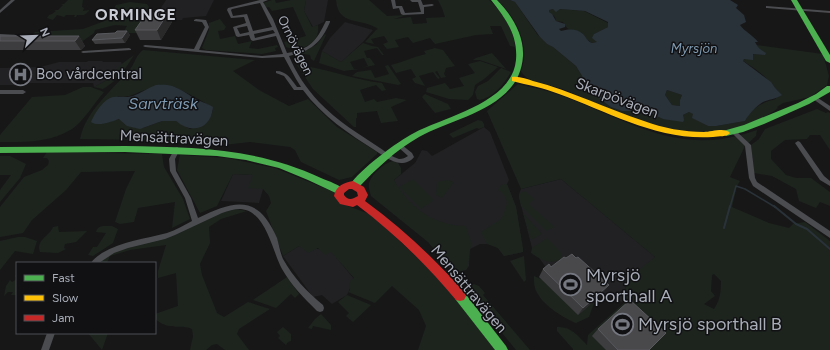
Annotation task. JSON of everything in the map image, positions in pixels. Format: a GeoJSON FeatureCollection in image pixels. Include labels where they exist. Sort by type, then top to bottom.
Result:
{"type":"FeatureCollection","features":[{"type":"Feature","properties":{"kind":"street"},"geometry":{"type":"LineString","coordinates":[[0,12],[13,0]]}},
{"type":"Feature","properties":{"kind":"street"},"geometry":{"type":"LineString","coordinates":[[266,0],[242,2],[229,10],[232,17],[246,15],[253,40],[277,34]]}},
{"type":"Feature","properties":{"kind":"street"},"geometry":{"type":"LineString","coordinates":[[393,0],[394,8],[402,7],[403,14],[423,13],[420,1],[412,0]]}},
{"type":"Feature","properties":{"kind":"street"},"geometry":{"type":"LineString","coordinates":[[355,185],[360,188],[363,193],[362,197],[358,201],[351,204],[343,201],[340,196],[340,191],[346,186],[355,185],[387,155],[424,132],[484,106],[500,95],[515,79],[521,57],[519,42],[509,17],[494,0]]}},
{"type":"Feature","properties":{"kind":"street"},"geometry":{"type":"LineString","coordinates":[[794,0],[830,62]]}},
{"type":"Feature","properties":{"kind":"street","name":"Ornövägen"},"geometry":{"type":"LineString","coordinates":[[261,1],[275,28],[290,64],[304,88],[322,110],[336,123],[387,155],[398,161],[408,160],[411,157],[410,155],[400,146]]}},
{"type":"Feature","properties":{"kind":"street"},"geometry":{"type":"LineString","coordinates":[[422,6],[432,5]]}},
{"type":"Feature","properties":{"kind":"street"},"geometry":{"type":"LineString","coordinates":[[767,7],[830,12]]}},
{"type":"Feature","properties":{"kind":"street"},"geometry":{"type":"LineString","coordinates":[[196,20],[204,22],[207,27],[196,51]]}},
{"type":"Feature","properties":{"kind":"street"},"geometry":{"type":"LineString","coordinates":[[145,46],[262,57],[286,54],[313,45],[321,36],[328,22]]}},
{"type":"Feature","properties":{"kind":"street"},"geometry":{"type":"LineString","coordinates":[[248,24],[235,27],[238,36],[275,28]]}},
{"type":"Feature","properties":{"kind":"street"},"geometry":{"type":"LineString","coordinates":[[0,35],[19,36]]}},
{"type":"Feature","properties":{"kind":"street"},"geometry":{"type":"LineString","coordinates":[[83,52],[129,49]]}},
{"type":"Feature","properties":{"kind":"street","name":"Ornövägen"},"geometry":{"type":"LineString","coordinates":[[278,72],[286,75],[296,89],[304,88]]}},
{"type":"Feature","properties":{"kind":"street","name":"Skarpövägen"},"geometry":{"type":"LineString","coordinates":[[515,79],[563,92],[620,117],[653,128],[696,135],[723,134],[757,124],[815,98],[830,88]]}},
{"type":"Feature","properties":{"kind":"street"},"geometry":{"type":"LineString","coordinates":[[0,92],[23,92]]}},
{"type":"Feature","properties":{"kind":"street"},"geometry":{"type":"LineString","coordinates":[[815,98],[830,109]]}},
{"type":"Feature","properties":{"kind":"street"},"geometry":{"type":"LineString","coordinates":[[734,132],[748,145],[752,178],[755,184],[830,235]]}},
{"type":"Feature","properties":{"kind":"street"},"geometry":{"type":"LineString","coordinates":[[798,143],[822,178],[830,184]]}},
{"type":"Feature","properties":{"kind":"street"},"geometry":{"type":"LineString","coordinates":[[177,149],[172,159],[173,171],[188,198],[196,222]]}},
{"type":"Feature","properties":{"kind":"street","name":"Mensättravägen"},"geometry":{"type":"LineString","coordinates":[[0,150],[177,149],[224,153],[268,161],[319,179],[340,191]]}},
{"type":"Feature","properties":{"kind":"street","name":"Mensättravägen"},"geometry":{"type":"LineString","coordinates":[[358,201],[386,221],[425,258],[466,305],[502,350]]}},
{"type":"Feature","properties":{"kind":"street"},"geometry":{"type":"LineString","coordinates":[[96,262],[127,244],[165,236],[216,212],[234,207],[245,207],[256,210],[263,217],[277,247],[280,260],[308,297],[320,308]]}},
{"type":"Feature","properties":{"kind":"street"},"geometry":{"type":"LineString","coordinates":[[45,350],[51,334]]}},
{"type":"Feature","properties":{"kind":"shaded area"},"geometry":{"type":"Polygon","coordinates":[[[68,0],[83,0],[83,11],[89,11],[84,15],[77,15],[76,17],[74,17],[75,15],[66,15],[64,17],[57,15],[53,20],[47,18],[56,11],[54,10],[58,10],[63,5],[61,4],[64,4],[68,0]]]}},
{"type":"Feature","properties":{"kind":"shaded area"},"geometry":{"type":"Polygon","coordinates":[[[166,0],[214,0],[206,16],[183,18],[182,20],[153,20],[166,0]]]}},
{"type":"Feature","properties":{"kind":"shaded area"},"geometry":{"type":"Polygon","coordinates":[[[275,0],[276,3],[291,0],[306,0],[304,11],[312,27],[318,25],[316,37],[309,45],[298,49],[286,47],[284,42],[306,36],[293,7],[272,11],[269,7],[265,8],[263,3],[275,0]]]}},
{"type":"Feature","properties":{"kind":"shaded area"},"geometry":{"type":"Polygon","coordinates":[[[306,0],[328,0],[324,22],[313,27],[304,11],[306,0]]]}},
{"type":"Feature","properties":{"kind":"shaded area"},"geometry":{"type":"Polygon","coordinates":[[[336,0],[369,0],[387,16],[407,15],[394,19],[411,17],[414,24],[427,23],[426,18],[445,17],[438,0],[489,0],[503,15],[510,27],[515,47],[510,46],[501,26],[490,26],[493,34],[476,35],[435,44],[430,38],[413,43],[408,37],[395,40],[399,47],[387,49],[383,44],[388,42],[384,36],[371,39],[374,44],[365,42],[378,29],[372,25],[346,18],[338,9],[336,0]]]}},
{"type":"Feature","properties":{"kind":"shaded area"},"geometry":{"type":"Polygon","coordinates":[[[497,0],[510,0],[515,2],[537,34],[547,44],[553,47],[576,66],[590,89],[633,112],[645,111],[663,119],[683,115],[689,112],[694,114],[693,118],[708,126],[745,121],[751,112],[758,106],[776,99],[772,86],[764,76],[742,60],[752,57],[753,54],[765,55],[756,45],[823,54],[829,76],[827,85],[810,97],[783,103],[777,107],[778,108],[752,123],[726,131],[699,132],[671,129],[617,112],[560,88],[535,82],[524,76],[521,71],[524,61],[524,52],[520,32],[516,23],[497,0]]]}},
{"type":"Feature","properties":{"kind":"shaded area"},"geometry":{"type":"Polygon","coordinates":[[[130,2],[147,4],[152,12],[139,33],[123,33],[127,26],[115,25],[95,30],[94,33],[80,43],[24,43],[35,32],[83,29],[110,19],[111,17],[109,17],[116,5],[130,2]]]}},
{"type":"Feature","properties":{"kind":"shaded area"},"geometry":{"type":"Polygon","coordinates":[[[553,9],[556,11],[560,9],[584,11],[608,23],[608,27],[594,34],[597,42],[592,43],[585,38],[582,33],[571,30],[566,27],[563,22],[556,21],[555,17],[548,10],[553,9]]]}},
{"type":"Feature","properties":{"kind":"shaded area"},"geometry":{"type":"Polygon","coordinates":[[[220,19],[226,27],[224,30],[218,31],[220,39],[235,36],[238,44],[252,41],[249,48],[258,49],[277,45],[278,47],[275,48],[276,51],[262,54],[206,50],[202,48],[209,30],[209,23],[220,19]]]}},
{"type":"Feature","properties":{"kind":"shaded area"},"geometry":{"type":"Polygon","coordinates":[[[345,22],[373,30],[363,42],[341,62],[322,51],[330,38],[345,22]]]}},
{"type":"Feature","properties":{"kind":"shaded area"},"geometry":{"type":"Polygon","coordinates":[[[325,34],[326,35],[314,61],[311,59],[310,55],[298,53],[316,45],[325,34]]]}},
{"type":"Feature","properties":{"kind":"shaded area"},"geometry":{"type":"Polygon","coordinates":[[[363,43],[378,47],[384,55],[382,55],[377,48],[364,51],[367,58],[370,58],[375,65],[362,68],[368,66],[364,58],[350,62],[354,69],[359,69],[344,71],[319,63],[322,51],[341,62],[363,43]]]}},
{"type":"Feature","properties":{"kind":"shaded area"},"geometry":{"type":"Polygon","coordinates":[[[435,48],[443,50],[455,66],[446,68],[444,74],[446,77],[441,78],[437,71],[435,72],[440,78],[438,79],[433,72],[419,76],[425,86],[415,83],[412,79],[416,77],[411,69],[396,73],[391,65],[426,54],[424,51],[435,48]]]}},
{"type":"Feature","properties":{"kind":"shaded area"},"geometry":{"type":"Polygon","coordinates":[[[143,50],[255,60],[233,71],[259,90],[289,106],[308,99],[337,127],[377,152],[377,154],[352,177],[339,180],[301,162],[295,150],[290,147],[250,142],[224,145],[142,140],[80,139],[83,129],[94,110],[131,68],[143,50]],[[173,86],[155,87],[129,96],[118,96],[99,124],[119,119],[143,128],[162,121],[176,121],[190,129],[207,121],[213,110],[200,100],[173,86]]]}},
{"type":"Feature","properties":{"kind":"shaded area"},"geometry":{"type":"Polygon","coordinates":[[[492,53],[506,69],[480,60],[473,60],[492,53]]]}},
{"type":"Feature","properties":{"kind":"shaded area"},"geometry":{"type":"Polygon","coordinates":[[[134,55],[113,82],[103,89],[94,87],[111,78],[119,66],[134,55]]]}},
{"type":"Feature","properties":{"kind":"shaded area"},"geometry":{"type":"Polygon","coordinates":[[[480,61],[498,67],[475,85],[473,95],[468,100],[449,99],[426,92],[427,88],[445,83],[450,89],[464,86],[459,78],[475,73],[468,64],[480,61]]]}},
{"type":"Feature","properties":{"kind":"shaded area"},"geometry":{"type":"Polygon","coordinates":[[[59,62],[121,62],[122,64],[111,78],[94,87],[93,83],[26,83],[24,85],[0,85],[0,68],[40,67],[59,62]]]}},
{"type":"Feature","properties":{"kind":"shaded area"},"geometry":{"type":"Polygon","coordinates":[[[297,65],[382,83],[386,90],[382,91],[376,85],[360,90],[365,102],[374,99],[377,102],[396,98],[407,100],[391,107],[398,121],[381,123],[377,111],[357,113],[356,127],[354,127],[313,89],[297,65]]]}},
{"type":"Feature","properties":{"kind":"shaded area"},"geometry":{"type":"Polygon","coordinates":[[[388,65],[401,84],[398,85],[352,76],[357,72],[371,70],[375,78],[389,74],[385,66],[388,65]]]}},
{"type":"Feature","properties":{"kind":"shaded area"},"geometry":{"type":"Polygon","coordinates":[[[501,68],[511,72],[506,81],[490,96],[480,100],[477,99],[475,92],[478,86],[488,81],[501,68]]]}},
{"type":"Feature","properties":{"kind":"shaded area"},"geometry":{"type":"Polygon","coordinates":[[[518,84],[559,95],[641,128],[681,138],[701,140],[722,139],[757,130],[756,136],[745,146],[730,177],[740,181],[737,186],[732,207],[769,223],[789,228],[793,224],[805,222],[830,241],[830,350],[573,350],[557,331],[557,327],[570,330],[587,345],[588,335],[624,303],[625,290],[630,280],[655,257],[561,179],[521,189],[487,111],[518,84]],[[714,274],[712,275],[711,291],[715,296],[704,304],[714,309],[720,296],[721,281],[714,274]]]}},
{"type":"Feature","properties":{"kind":"shaded area"},"geometry":{"type":"Polygon","coordinates":[[[83,87],[91,87],[104,92],[85,117],[72,129],[64,134],[37,141],[0,142],[0,135],[32,97],[65,95],[83,87]]]}},
{"type":"Feature","properties":{"kind":"shaded area"},"geometry":{"type":"Polygon","coordinates":[[[667,90],[682,95],[680,106],[672,105],[665,95],[667,90]]]}},
{"type":"Feature","properties":{"kind":"shaded area"},"geometry":{"type":"Polygon","coordinates":[[[425,94],[448,104],[451,109],[435,113],[422,97],[425,94]]]}},
{"type":"Feature","properties":{"kind":"shaded area"},"geometry":{"type":"Polygon","coordinates":[[[817,109],[830,113],[830,150],[820,135],[810,135],[807,139],[785,140],[771,151],[771,159],[786,175],[796,178],[811,178],[830,192],[830,206],[820,202],[816,208],[799,201],[796,189],[772,176],[754,173],[751,145],[759,139],[765,129],[817,109]]]}},
{"type":"Feature","properties":{"kind":"shaded area"},"geometry":{"type":"Polygon","coordinates":[[[478,120],[482,121],[484,127],[479,129],[477,128],[453,138],[449,134],[478,120]]]}},
{"type":"Feature","properties":{"kind":"shaded area"},"geometry":{"type":"Polygon","coordinates":[[[484,127],[490,132],[509,180],[507,184],[516,207],[523,252],[504,256],[498,248],[490,244],[480,244],[470,249],[469,266],[466,270],[421,233],[394,180],[415,163],[422,150],[427,151],[432,156],[484,127]]]}},
{"type":"Feature","properties":{"kind":"shaded area"},"geometry":{"type":"Polygon","coordinates":[[[47,152],[162,154],[164,167],[183,199],[190,219],[172,228],[175,202],[138,208],[134,222],[120,224],[115,222],[126,189],[135,171],[81,172],[66,190],[32,220],[23,233],[0,237],[0,207],[24,177],[42,170],[48,165],[49,161],[47,158],[43,158],[47,152]]]}},
{"type":"Feature","properties":{"kind":"shaded area"},"geometry":{"type":"Polygon","coordinates":[[[180,155],[227,158],[275,168],[334,192],[338,201],[372,215],[440,279],[497,350],[418,350],[426,326],[419,310],[392,286],[375,303],[348,292],[350,290],[349,282],[354,278],[331,252],[325,255],[318,248],[308,253],[299,246],[283,256],[266,211],[271,203],[269,196],[263,189],[248,188],[253,175],[233,174],[217,206],[200,213],[177,170],[180,155]]]}},
{"type":"Feature","properties":{"kind":"shaded area"},"geometry":{"type":"Polygon","coordinates":[[[0,156],[10,156],[26,164],[20,178],[0,202],[0,190],[11,175],[0,175],[0,156]]]}},
{"type":"Feature","properties":{"kind":"shaded area"},"geometry":{"type":"Polygon","coordinates":[[[393,161],[398,163],[401,168],[401,174],[394,180],[407,199],[415,207],[443,222],[466,226],[472,245],[466,270],[454,273],[428,242],[371,196],[369,183],[382,166],[393,161]]]}},
{"type":"Feature","properties":{"kind":"shaded area"},"geometry":{"type":"Polygon","coordinates":[[[233,174],[253,175],[263,189],[259,203],[221,201],[233,174]]]}},
{"type":"Feature","properties":{"kind":"shaded area"},"geometry":{"type":"Polygon","coordinates":[[[413,179],[434,200],[421,209],[399,187],[413,179]]]}},
{"type":"Feature","properties":{"kind":"shaded area"},"geometry":{"type":"Polygon","coordinates":[[[561,179],[655,257],[639,271],[627,285],[624,290],[624,303],[603,293],[550,273],[532,248],[519,197],[521,189],[561,179]]]}},
{"type":"Feature","properties":{"kind":"shaded area"},"geometry":{"type":"Polygon","coordinates":[[[447,180],[454,182],[442,198],[436,195],[437,182],[447,180]]]}},
{"type":"Feature","properties":{"kind":"shaded area"},"geometry":{"type":"Polygon","coordinates":[[[507,184],[516,207],[523,252],[504,256],[498,248],[487,244],[481,232],[501,219],[507,203],[505,196],[498,190],[501,185],[507,184]]]}},
{"type":"Feature","properties":{"kind":"shaded area"},"geometry":{"type":"Polygon","coordinates":[[[525,191],[535,199],[529,204],[555,227],[546,231],[521,206],[519,197],[520,193],[525,191]]]}},
{"type":"Feature","properties":{"kind":"shaded area"},"geometry":{"type":"Polygon","coordinates":[[[236,209],[247,211],[221,219],[209,227],[210,243],[200,264],[202,275],[217,313],[224,317],[248,302],[270,309],[239,329],[237,334],[249,350],[225,350],[217,344],[212,345],[206,350],[190,350],[193,336],[192,329],[188,327],[166,325],[156,320],[156,314],[178,306],[176,273],[158,278],[158,271],[166,245],[130,250],[110,256],[107,262],[100,262],[118,250],[146,242],[226,210],[236,209]]]}},
{"type":"Feature","properties":{"kind":"shaded area"},"geometry":{"type":"Polygon","coordinates":[[[523,213],[542,234],[531,240],[523,213]]]}},
{"type":"Feature","properties":{"kind":"shaded area"},"geometry":{"type":"Polygon","coordinates":[[[58,226],[59,232],[87,231],[76,242],[65,244],[64,248],[66,249],[58,253],[40,252],[39,248],[41,241],[53,227],[58,226]]]}},
{"type":"Feature","properties":{"kind":"shaded area"},"geometry":{"type":"Polygon","coordinates":[[[105,226],[112,226],[118,229],[113,243],[93,256],[88,255],[93,247],[97,247],[106,233],[96,232],[97,229],[105,226]]]}},
{"type":"Feature","properties":{"kind":"shaded area"},"geometry":{"type":"Polygon","coordinates":[[[25,237],[37,241],[33,254],[15,251],[0,270],[0,241],[25,237]]]}},
{"type":"Feature","properties":{"kind":"shaded area"},"geometry":{"type":"Polygon","coordinates":[[[547,238],[562,253],[562,258],[554,262],[542,260],[531,253],[532,248],[547,238]]]}},
{"type":"Feature","properties":{"kind":"shaded area"},"geometry":{"type":"Polygon","coordinates":[[[299,246],[331,251],[354,279],[347,295],[332,304],[322,295],[313,297],[283,256],[299,246]]]}},
{"type":"Feature","properties":{"kind":"shaded area"},"geometry":{"type":"Polygon","coordinates":[[[524,256],[526,280],[524,282],[510,261],[524,256]]]}},
{"type":"Feature","properties":{"kind":"shaded area"},"geometry":{"type":"Polygon","coordinates":[[[534,276],[593,302],[594,303],[589,317],[576,323],[544,303],[534,285],[534,276]]]}},
{"type":"Feature","properties":{"kind":"shaded area"},"geometry":{"type":"Polygon","coordinates":[[[287,277],[299,294],[295,298],[291,294],[276,308],[253,300],[287,277]]]}},
{"type":"Feature","properties":{"kind":"shaded area"},"geometry":{"type":"Polygon","coordinates":[[[10,280],[12,282],[16,280],[16,295],[11,295],[13,292],[8,292],[4,296],[6,286],[10,280]]]}},
{"type":"Feature","properties":{"kind":"shaded area"},"geometry":{"type":"Polygon","coordinates":[[[474,284],[479,286],[485,293],[483,295],[530,350],[516,350],[468,291],[468,287],[474,284]]]}},
{"type":"Feature","properties":{"kind":"shaded area"},"geometry":{"type":"Polygon","coordinates":[[[347,295],[371,305],[353,322],[346,316],[349,313],[338,302],[347,295]]]}},
{"type":"Feature","properties":{"kind":"shaded area"},"geometry":{"type":"Polygon","coordinates":[[[321,314],[331,325],[331,330],[313,326],[312,329],[308,328],[315,319],[321,314]]]}},
{"type":"Feature","properties":{"kind":"shaded area"},"geometry":{"type":"Polygon","coordinates":[[[283,327],[291,334],[291,341],[286,345],[278,338],[280,336],[277,332],[283,327]]]}},
{"type":"Feature","properties":{"kind":"shaded area"},"geometry":{"type":"Polygon","coordinates":[[[89,334],[108,334],[102,350],[89,334]]]}},
{"type":"Feature","properties":{"kind":"water","name":"Myrsjön"},"geometry":{"type":"Polygon","coordinates":[[[510,0],[730,0],[738,5],[736,8],[744,15],[746,22],[740,25],[758,42],[755,42],[757,46],[766,53],[765,55],[753,54],[753,60],[744,59],[743,61],[771,82],[782,95],[760,104],[753,110],[745,121],[716,126],[708,126],[692,118],[693,114],[689,112],[683,115],[683,122],[663,119],[645,111],[622,111],[611,107],[590,89],[576,66],[540,37],[515,2],[510,0]],[[553,9],[549,10],[549,12],[556,21],[565,24],[565,27],[559,29],[561,31],[569,29],[581,32],[592,43],[597,42],[592,38],[594,34],[608,27],[608,22],[585,11],[560,9],[556,12],[553,9]],[[667,90],[665,95],[672,105],[680,106],[682,95],[667,90]]]}},
{"type":"Feature","properties":{"kind":"water","name":"Sarvträsk"},"geometry":{"type":"Polygon","coordinates":[[[156,85],[169,85],[213,107],[208,121],[199,128],[188,128],[176,121],[162,121],[140,129],[127,126],[119,119],[101,124],[91,122],[100,106],[110,98],[133,96],[156,85]]]}},
{"type":"Feature","properties":{"kind":"building"},"geometry":{"type":"Polygon","coordinates":[[[147,13],[168,13],[157,30],[135,30],[147,13]]]}},
{"type":"Feature","properties":{"kind":"building"},"geometry":{"type":"Polygon","coordinates":[[[117,31],[127,31],[122,38],[92,40],[97,34],[115,33],[117,31]]]}},
{"type":"Feature","properties":{"kind":"building"},"geometry":{"type":"Polygon","coordinates":[[[0,36],[79,36],[75,41],[0,41],[0,36]]]}},
{"type":"Feature","properties":{"kind":"building","name":"Myrsjö sporthall A"},"geometry":{"type":"Polygon","coordinates":[[[572,254],[576,258],[578,257],[609,285],[583,308],[543,269],[549,264],[551,267],[564,257],[566,258],[572,254]]]}},
{"type":"Feature","properties":{"kind":"building","name":"Myrsjö sporthall B"},"geometry":{"type":"Polygon","coordinates":[[[630,300],[666,333],[649,350],[618,350],[598,329],[630,300]]]}},
{"type":"Feature","properties":{"kind":"waterway"},"geometry":{"type":"LineString","coordinates":[[730,207],[736,186],[745,189],[775,207]]}},
{"type":"Feature","properties":{"kind":"waterway"},"geometry":{"type":"LineString","coordinates":[[724,228],[730,206]]}},
{"type":"Feature","properties":{"kind":"waterway"},"geometry":{"type":"LineString","coordinates":[[774,206],[796,224],[807,229],[830,249]]}},
{"type":"Feature","properties":{"kind":"traffic: fast"},"geometry":{"type":"LineString","coordinates":[[355,185],[384,158],[408,140],[431,128],[484,105],[499,95],[511,83],[519,68],[519,43],[512,23],[494,0]]}},
{"type":"Feature","properties":{"kind":"traffic: fast"},"geometry":{"type":"LineString","coordinates":[[794,0],[830,61]]}},
{"type":"Feature","properties":{"kind":"traffic: fast"},"geometry":{"type":"LineString","coordinates":[[726,133],[747,127],[800,105],[819,96],[830,88]]}},
{"type":"Feature","properties":{"kind":"traffic: fast"},"geometry":{"type":"LineString","coordinates":[[0,150],[125,149],[217,152],[246,157],[292,169],[340,191]]}},
{"type":"Feature","properties":{"kind":"traffic: fast"},"geometry":{"type":"LineString","coordinates":[[460,296],[502,350]]}},
{"type":"Feature","properties":{"kind":"traffic: slow"},"geometry":{"type":"LineString","coordinates":[[515,79],[559,91],[624,117],[663,130],[704,135],[726,133]]}},
{"type":"Feature","properties":{"kind":"traffic: jam"},"geometry":{"type":"LineString","coordinates":[[353,185],[361,190],[363,195],[362,198],[353,203],[343,201],[339,196],[340,191],[347,186],[353,185]]}},
{"type":"Feature","properties":{"kind":"traffic: jam"},"geometry":{"type":"LineString","coordinates":[[358,201],[386,222],[412,245],[460,296]]}},
{"type":"Feature","properties":{"kind":"place","name":"Boo vårdcentral"},"geometry":{"type":"Point","coordinates":[21,74]}},
{"type":"Feature","properties":{"kind":"place","name":"Myrsjö sporthall A"},"geometry":{"type":"Point","coordinates":[571,285]}},
{"type":"Feature","properties":{"kind":"place","name":"Myrsjö sporthall B"},"geometry":{"type":"Point","coordinates":[623,324]}},
{"type":"Feature","properties":{"kind":"district","name":"ORMINGE"},"geometry":{"type":"Point","coordinates":[136,14]}}]}
